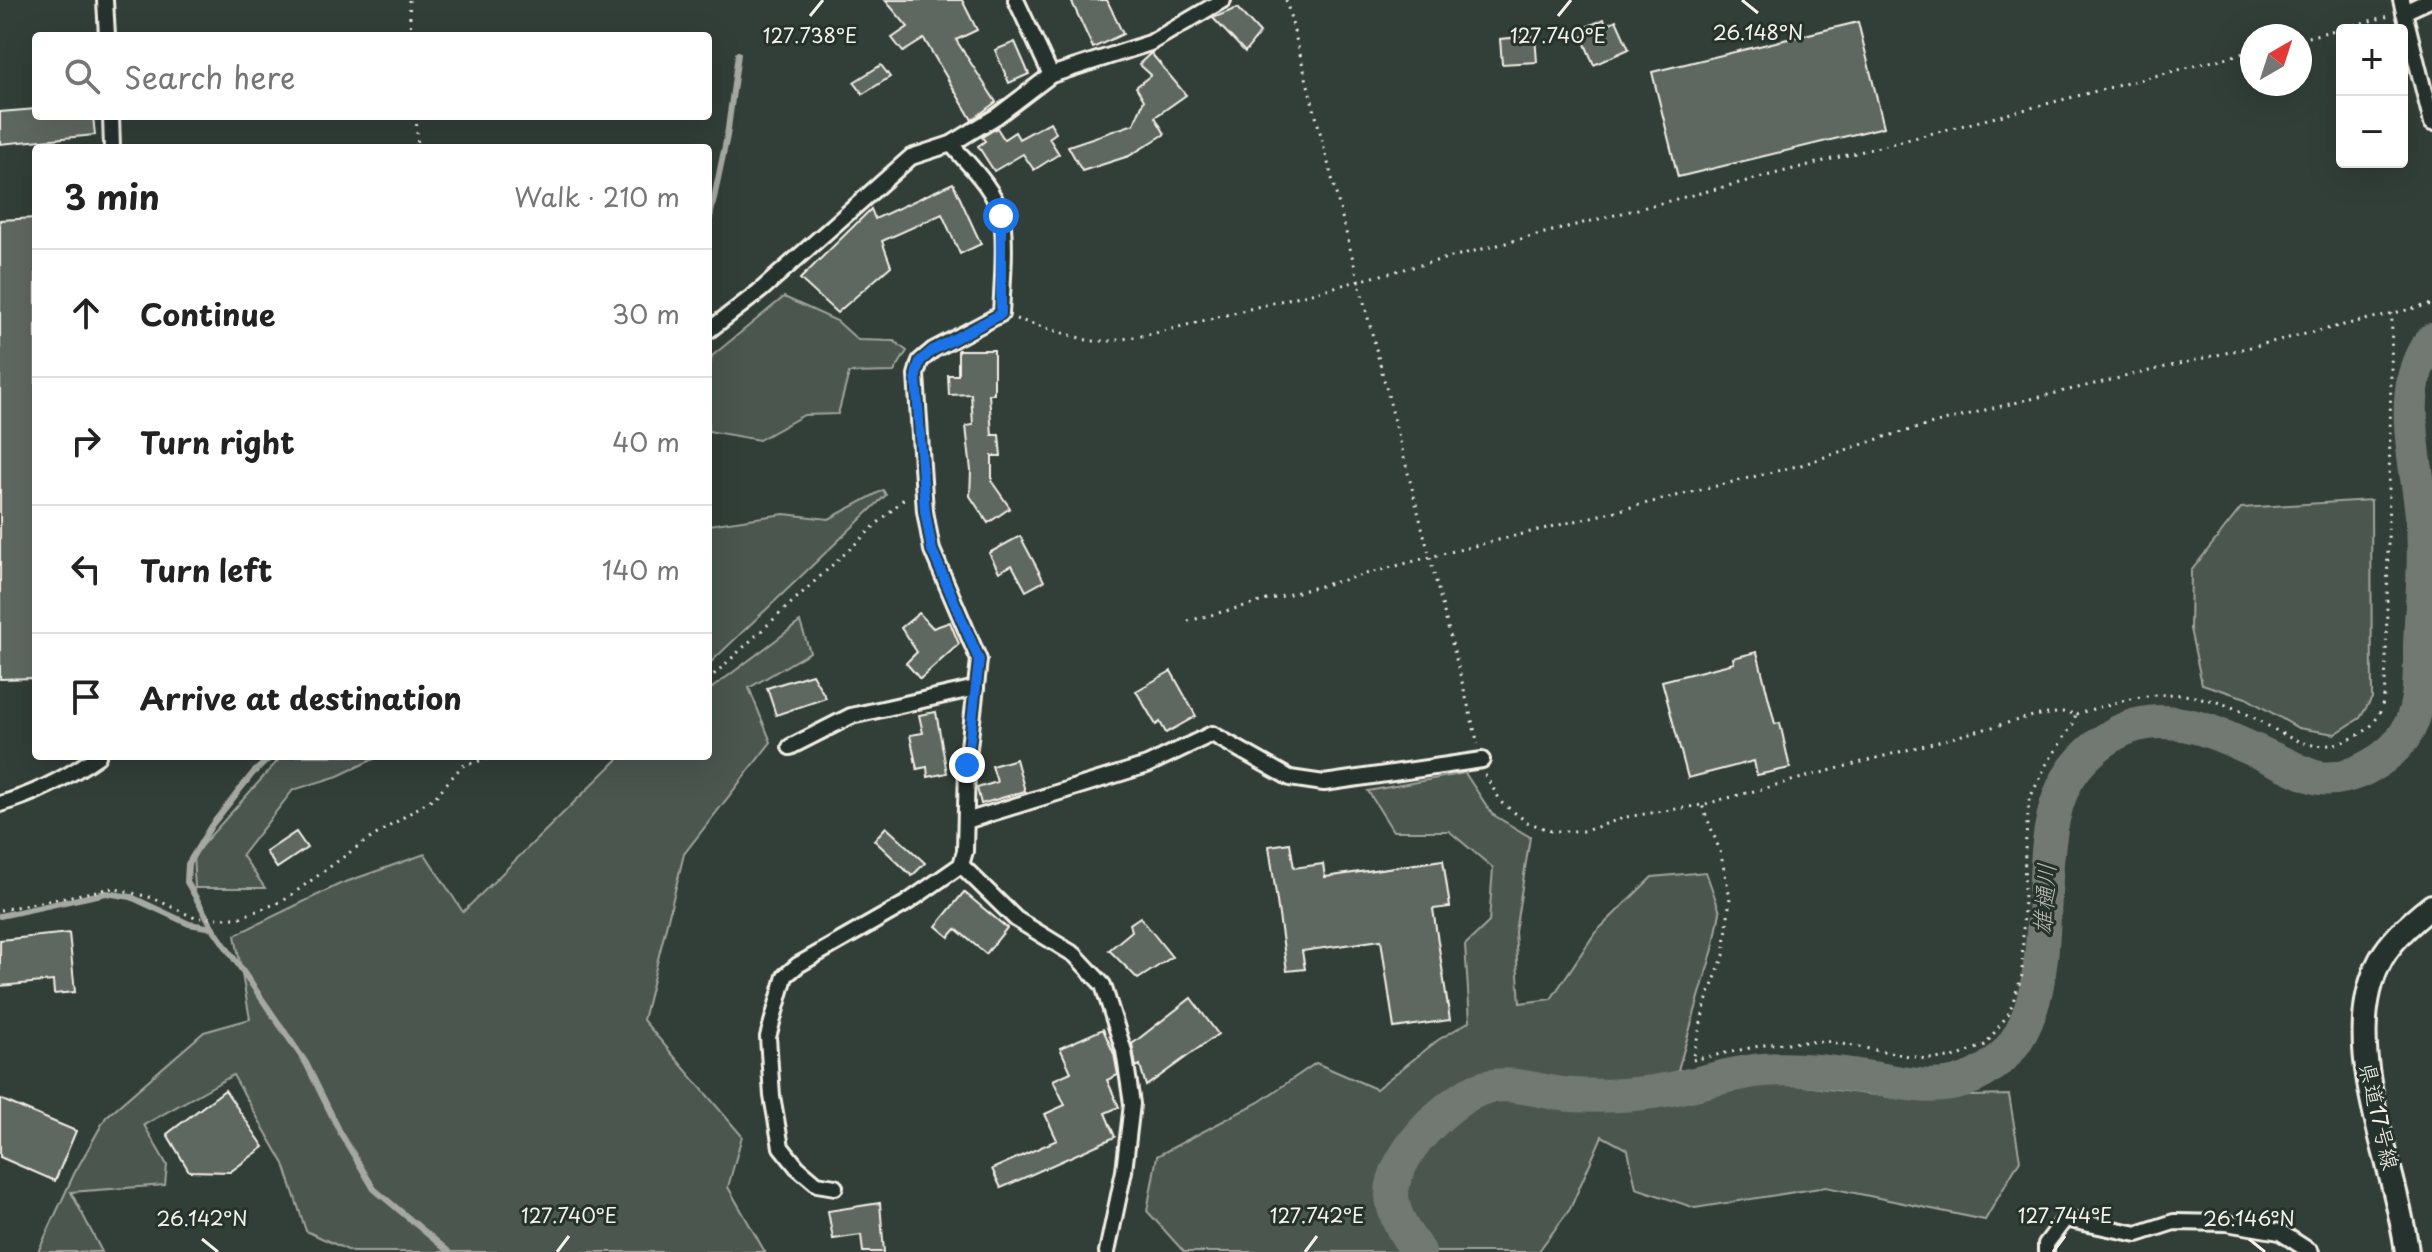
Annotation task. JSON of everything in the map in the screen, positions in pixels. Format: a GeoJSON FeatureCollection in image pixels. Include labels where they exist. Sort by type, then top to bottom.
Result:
{"type":"FeatureCollection","features":[{"type":"Feature","properties":{"kind":"main road","name":"県道17号線"},"geometry":{"type":"LineString","coordinates":[[2407,1252],[2403,1219],[2364,1063],[2363,1020],[2382,957],[2432,906]]}},
{"type":"Feature","properties":{"kind":"street"},"geometry":{"type":"LineString","coordinates":[[105,0],[107,32]]}},
{"type":"Feature","properties":{"kind":"street"},"geometry":{"type":"LineString","coordinates":[[1016,0],[1051,75]]}},
{"type":"Feature","properties":{"kind":"street"},"geometry":{"type":"LineString","coordinates":[[712,328],[761,290],[911,157],[951,144],[997,116],[1051,75],[1150,43],[1223,0]]}},
{"type":"Feature","properties":{"kind":"street"},"geometry":{"type":"LineString","coordinates":[[2430,0],[2402,6],[2432,123]]}},
{"type":"Feature","properties":{"kind":"street"},"geometry":{"type":"LineString","coordinates":[[111,120],[112,144]]}},
{"type":"Feature","properties":{"kind":"street"},"geometry":{"type":"LineString","coordinates":[[835,1187],[817,1184],[797,1167],[781,1147],[772,1096],[768,1037],[785,976],[798,965],[905,904],[961,865],[965,851],[967,765],[979,660],[932,550],[916,375],[920,361],[933,350],[1001,314],[1001,216],[989,190],[951,144]]}},
{"type":"Feature","properties":{"kind":"street"},"geometry":{"type":"LineString","coordinates":[[790,747],[851,716],[976,688]]}},
{"type":"Feature","properties":{"kind":"street"},"geometry":{"type":"LineString","coordinates":[[966,821],[1147,765],[1212,734],[1290,778],[1324,783],[1482,760]]}},
{"type":"Feature","properties":{"kind":"street"},"geometry":{"type":"LineString","coordinates":[[0,804],[21,798],[77,771],[92,760]]}},
{"type":"Feature","properties":{"kind":"street"},"geometry":{"type":"LineString","coordinates":[[961,865],[1016,919],[1075,955],[1103,985],[1124,1051],[1132,1104],[1124,1171],[1107,1252]]}},
{"type":"Feature","properties":{"kind":"street"},"geometry":{"type":"LineString","coordinates":[[2046,1252],[2046,1244],[2065,1219],[2137,1234],[2174,1222],[2226,1223],[2280,1232],[2311,1252]]}},
{"type":"Feature","properties":{"kind":"path"},"geometry":{"type":"LineString","coordinates":[[409,0],[411,32]]}},
{"type":"Feature","properties":{"kind":"path"},"geometry":{"type":"LineString","coordinates":[[1286,0],[1486,779],[1502,803],[1527,822],[1551,831],[1585,831],[1626,817],[1702,805],[2033,716],[2063,712],[2076,714],[2140,696],[2193,696],[2239,710],[2305,745],[2332,747],[2364,734],[2376,722],[2384,703],[2392,313]]}},
{"type":"Feature","properties":{"kind":"path"},"geometry":{"type":"LineString","coordinates":[[2312,35],[2402,6]]}},
{"type":"Feature","properties":{"kind":"path"},"geometry":{"type":"LineString","coordinates":[[1001,314],[1074,338],[1111,341],[1174,329],[2240,54]]}},
{"type":"Feature","properties":{"kind":"path"},"geometry":{"type":"LineString","coordinates":[[416,120],[418,144]]}},
{"type":"Feature","properties":{"kind":"path"},"geometry":{"type":"LineString","coordinates":[[1188,621],[1801,465],[1884,437],[1993,408],[2432,304]]}},
{"type":"Feature","properties":{"kind":"path"},"geometry":{"type":"LineString","coordinates":[[712,676],[924,481]]}},
{"type":"Feature","properties":{"kind":"path"},"geometry":{"type":"LineString","coordinates":[[1702,805],[1720,851],[1730,897],[1724,955],[1706,1002],[1692,1060],[1769,1044],[1825,1041],[1926,1059],[1953,1058],[1985,1045],[2009,1013],[2022,975],[2029,800],[2076,714]]}},
{"type":"Feature","properties":{"kind":"path"},"geometry":{"type":"LineString","coordinates":[[0,910],[112,888],[153,898],[195,918],[238,918],[283,901],[357,847],[435,797],[462,766],[482,760]]}},
{"type":"Feature","properties":{"kind":"shaded area"},"geometry":{"type":"Polygon","coordinates":[[[784,297],[837,321],[858,340],[894,341],[907,351],[894,372],[849,373],[838,414],[804,415],[759,440],[712,432],[712,356],[784,297]]]}},
{"type":"Feature","properties":{"kind":"shaded area"},"geometry":{"type":"Polygon","coordinates":[[[883,490],[886,495],[712,661],[712,524],[784,514],[829,519],[883,490]]]}},
{"type":"Feature","properties":{"kind":"shaded area"},"geometry":{"type":"Polygon","coordinates":[[[2371,500],[2372,698],[2360,718],[2335,734],[2298,728],[2246,698],[2202,684],[2190,629],[2191,571],[2241,508],[2371,500]]]}},
{"type":"Feature","properties":{"kind":"shaded area"},"geometry":{"type":"Polygon","coordinates":[[[800,622],[810,652],[749,688],[771,742],[684,854],[643,1020],[742,1136],[728,1187],[765,1252],[352,1252],[306,1231],[284,1164],[233,1075],[144,1125],[167,1165],[165,1185],[71,1192],[102,1252],[38,1252],[74,1174],[106,1117],[204,1032],[250,1019],[235,935],[340,884],[425,854],[463,912],[617,760],[712,760],[712,688],[800,622]]]}},
{"type":"Feature","properties":{"kind":"shaded area"},"geometry":{"type":"Polygon","coordinates":[[[278,760],[372,760],[338,776],[293,790],[242,855],[265,888],[195,888],[193,855],[278,760]]]}},
{"type":"Feature","properties":{"kind":"shaded area"},"geometry":{"type":"Polygon","coordinates":[[[1465,773],[1492,814],[1530,837],[1515,932],[1520,1003],[1551,999],[1595,933],[1652,877],[1706,872],[1720,912],[1713,949],[1678,1070],[1899,1098],[2009,1095],[2020,1160],[1985,1220],[1826,1187],[1695,1208],[1636,1188],[1628,1150],[1602,1136],[1570,1209],[1538,1252],[1184,1252],[1147,1211],[1157,1156],[1259,1102],[1316,1063],[1376,1089],[1438,1040],[1470,1021],[1465,945],[1489,922],[1493,868],[1449,831],[1393,831],[1368,791],[1465,773]]]}},
{"type":"Feature","properties":{"kind":"building"},"geometry":{"type":"Polygon","coordinates":[[[885,0],[962,0],[977,30],[956,40],[996,102],[972,120],[924,39],[903,52],[892,38],[908,27],[885,0]]]}},
{"type":"Feature","properties":{"kind":"building"},"geometry":{"type":"Polygon","coordinates":[[[1071,0],[1107,0],[1123,34],[1093,48],[1071,0]]]}},
{"type":"Feature","properties":{"kind":"building"},"geometry":{"type":"Polygon","coordinates":[[[1237,8],[1260,33],[1245,52],[1213,18],[1237,8]]]}},
{"type":"Feature","properties":{"kind":"building"},"geometry":{"type":"Polygon","coordinates":[[[1604,19],[1606,25],[1616,20],[1629,49],[1594,65],[1582,37],[1587,35],[1584,28],[1604,19]]]}},
{"type":"Feature","properties":{"kind":"building"},"geometry":{"type":"Polygon","coordinates":[[[1858,22],[1884,127],[1678,177],[1652,72],[1858,22]]]}},
{"type":"Feature","properties":{"kind":"building"},"geometry":{"type":"Polygon","coordinates":[[[1535,36],[1537,62],[1502,64],[1500,39],[1535,36]]]}},
{"type":"Feature","properties":{"kind":"building"},"geometry":{"type":"Polygon","coordinates":[[[1015,42],[1029,74],[1009,83],[995,50],[1015,42]]]}},
{"type":"Feature","properties":{"kind":"building"},"geometry":{"type":"Polygon","coordinates":[[[1151,53],[1186,95],[1155,117],[1165,134],[1129,156],[1082,171],[1068,146],[1134,124],[1144,100],[1136,87],[1151,75],[1139,64],[1151,53]]]}},
{"type":"Feature","properties":{"kind":"building"},"geometry":{"type":"Polygon","coordinates":[[[881,65],[890,77],[863,94],[854,82],[881,65]]]}},
{"type":"Feature","properties":{"kind":"building"},"geometry":{"type":"Polygon","coordinates":[[[32,109],[32,120],[93,120],[95,135],[0,144],[0,112],[32,109]]]}},
{"type":"Feature","properties":{"kind":"building"},"geometry":{"type":"Polygon","coordinates":[[[1050,122],[1056,133],[1049,138],[1059,154],[1034,170],[1023,154],[994,171],[978,146],[985,141],[982,137],[997,128],[1004,139],[1015,132],[1019,139],[1050,122]]]}},
{"type":"Feature","properties":{"kind":"building"},"geometry":{"type":"Polygon","coordinates":[[[953,183],[981,244],[960,254],[942,214],[882,241],[891,266],[837,313],[800,279],[871,209],[875,219],[953,183]]]}},
{"type":"Feature","properties":{"kind":"building"},"geometry":{"type":"Polygon","coordinates":[[[32,218],[32,678],[0,679],[0,220],[32,218]]]}},
{"type":"Feature","properties":{"kind":"building"},"geometry":{"type":"Polygon","coordinates":[[[958,350],[994,350],[994,394],[989,394],[992,435],[999,435],[1001,456],[992,456],[992,482],[1010,508],[988,523],[970,496],[971,471],[966,426],[973,425],[971,394],[949,395],[948,375],[958,375],[958,350]]]}},
{"type":"Feature","properties":{"kind":"building"},"geometry":{"type":"Polygon","coordinates":[[[1020,536],[1044,581],[1026,591],[1012,565],[999,572],[989,553],[1020,536]]]}},
{"type":"Feature","properties":{"kind":"building"},"geometry":{"type":"Polygon","coordinates":[[[919,613],[933,628],[950,622],[959,644],[920,679],[906,663],[917,652],[901,628],[919,613]]]}},
{"type":"Feature","properties":{"kind":"building"},"geometry":{"type":"Polygon","coordinates":[[[1757,652],[1775,724],[1780,723],[1790,768],[1757,775],[1754,761],[1688,778],[1662,681],[1734,663],[1733,658],[1757,652]]]}},
{"type":"Feature","properties":{"kind":"building"},"geometry":{"type":"Polygon","coordinates":[[[1171,671],[1196,716],[1166,733],[1160,722],[1156,725],[1136,691],[1171,671]]]}},
{"type":"Feature","properties":{"kind":"building"},"geometry":{"type":"Polygon","coordinates":[[[812,674],[826,698],[776,715],[767,688],[812,674]]]}},
{"type":"Feature","properties":{"kind":"building"},"geometry":{"type":"Polygon","coordinates":[[[936,712],[947,773],[928,777],[927,767],[917,769],[910,735],[923,733],[919,715],[936,712]]]}},
{"type":"Feature","properties":{"kind":"building"},"geometry":{"type":"Polygon","coordinates":[[[1016,759],[1025,791],[981,804],[977,788],[997,782],[992,766],[1016,759]]]}},
{"type":"Feature","properties":{"kind":"building"},"geometry":{"type":"Polygon","coordinates":[[[886,827],[925,863],[912,876],[874,840],[886,827]]]}},
{"type":"Feature","properties":{"kind":"building"},"geometry":{"type":"Polygon","coordinates":[[[296,832],[307,848],[277,868],[266,852],[296,832]]]}},
{"type":"Feature","properties":{"kind":"building"},"geometry":{"type":"Polygon","coordinates":[[[1290,843],[1294,868],[1323,864],[1325,877],[1443,860],[1450,907],[1433,909],[1450,1020],[1394,1028],[1381,940],[1302,951],[1305,969],[1287,971],[1269,846],[1290,843]]]}},
{"type":"Feature","properties":{"kind":"building"},"geometry":{"type":"Polygon","coordinates":[[[964,892],[1007,928],[986,954],[956,929],[949,937],[936,926],[964,892]]]}},
{"type":"Feature","properties":{"kind":"building"},"geometry":{"type":"Polygon","coordinates":[[[1140,917],[1172,957],[1138,979],[1109,950],[1132,931],[1130,924],[1140,917]]]}},
{"type":"Feature","properties":{"kind":"building"},"geometry":{"type":"Polygon","coordinates":[[[69,933],[75,992],[54,994],[53,981],[0,986],[0,940],[69,933]]]}},
{"type":"Feature","properties":{"kind":"building"},"geometry":{"type":"Polygon","coordinates":[[[1191,998],[1218,1034],[1146,1086],[1140,1065],[1136,1067],[1132,1044],[1191,998]]]}},
{"type":"Feature","properties":{"kind":"building"},"geometry":{"type":"Polygon","coordinates":[[[1103,1029],[1114,1054],[1118,1075],[1107,1080],[1119,1107],[1105,1113],[1115,1137],[1001,1188],[992,1169],[1057,1140],[1045,1114],[1065,1105],[1053,1080],[1071,1072],[1060,1048],[1103,1029]]]}},
{"type":"Feature","properties":{"kind":"building"},"geometry":{"type":"Polygon","coordinates":[[[225,1090],[264,1147],[230,1172],[189,1171],[167,1134],[225,1090]]]}},
{"type":"Feature","properties":{"kind":"building"},"geometry":{"type":"Polygon","coordinates":[[[0,1099],[76,1131],[55,1181],[0,1157],[0,1099]]]}},
{"type":"Feature","properties":{"kind":"building"},"geometry":{"type":"Polygon","coordinates":[[[880,1203],[884,1252],[863,1252],[861,1235],[833,1239],[828,1211],[880,1203]]]}},
{"type":"Feature","properties":{"kind":"waterway"},"geometry":{"type":"LineString","coordinates":[[712,208],[727,136],[738,54]]}},
{"type":"Feature","properties":{"kind":"waterway","name":"雄樋川"},"geometry":{"type":"LineString","coordinates":[[1419,1252],[1395,1211],[1392,1195],[1394,1180],[1411,1147],[1424,1131],[1454,1104],[1483,1088],[1505,1085],[1584,1096],[1619,1095],[1665,1090],[1776,1069],[1818,1071],[1929,1086],[1963,1081],[1998,1061],[2021,1032],[2034,997],[2041,956],[2051,831],[2060,795],[2082,760],[2113,735],[2135,726],[2157,722],[2179,723],[2223,736],[2319,778],[2353,774],[2393,750],[2412,720],[2419,683],[2424,542],[2411,405],[2413,382],[2420,360],[2432,340]]}},
{"type":"Feature","properties":{"kind":"waterway"},"geometry":{"type":"LineString","coordinates":[[268,760],[253,773],[211,826],[188,864],[187,882],[213,928],[306,1063],[340,1132],[374,1189],[449,1252]]}},
{"type":"Feature","properties":{"kind":"waterway"},"geometry":{"type":"LineString","coordinates":[[0,916],[106,893],[131,897],[189,924],[213,928]]}},
{"type":"Feature","properties":{"kind":"route"},"geometry":{"type":"LineString","coordinates":[[967,765],[979,660],[932,550],[925,511],[916,375],[920,361],[933,350],[1001,314],[1001,216]]}}]}
